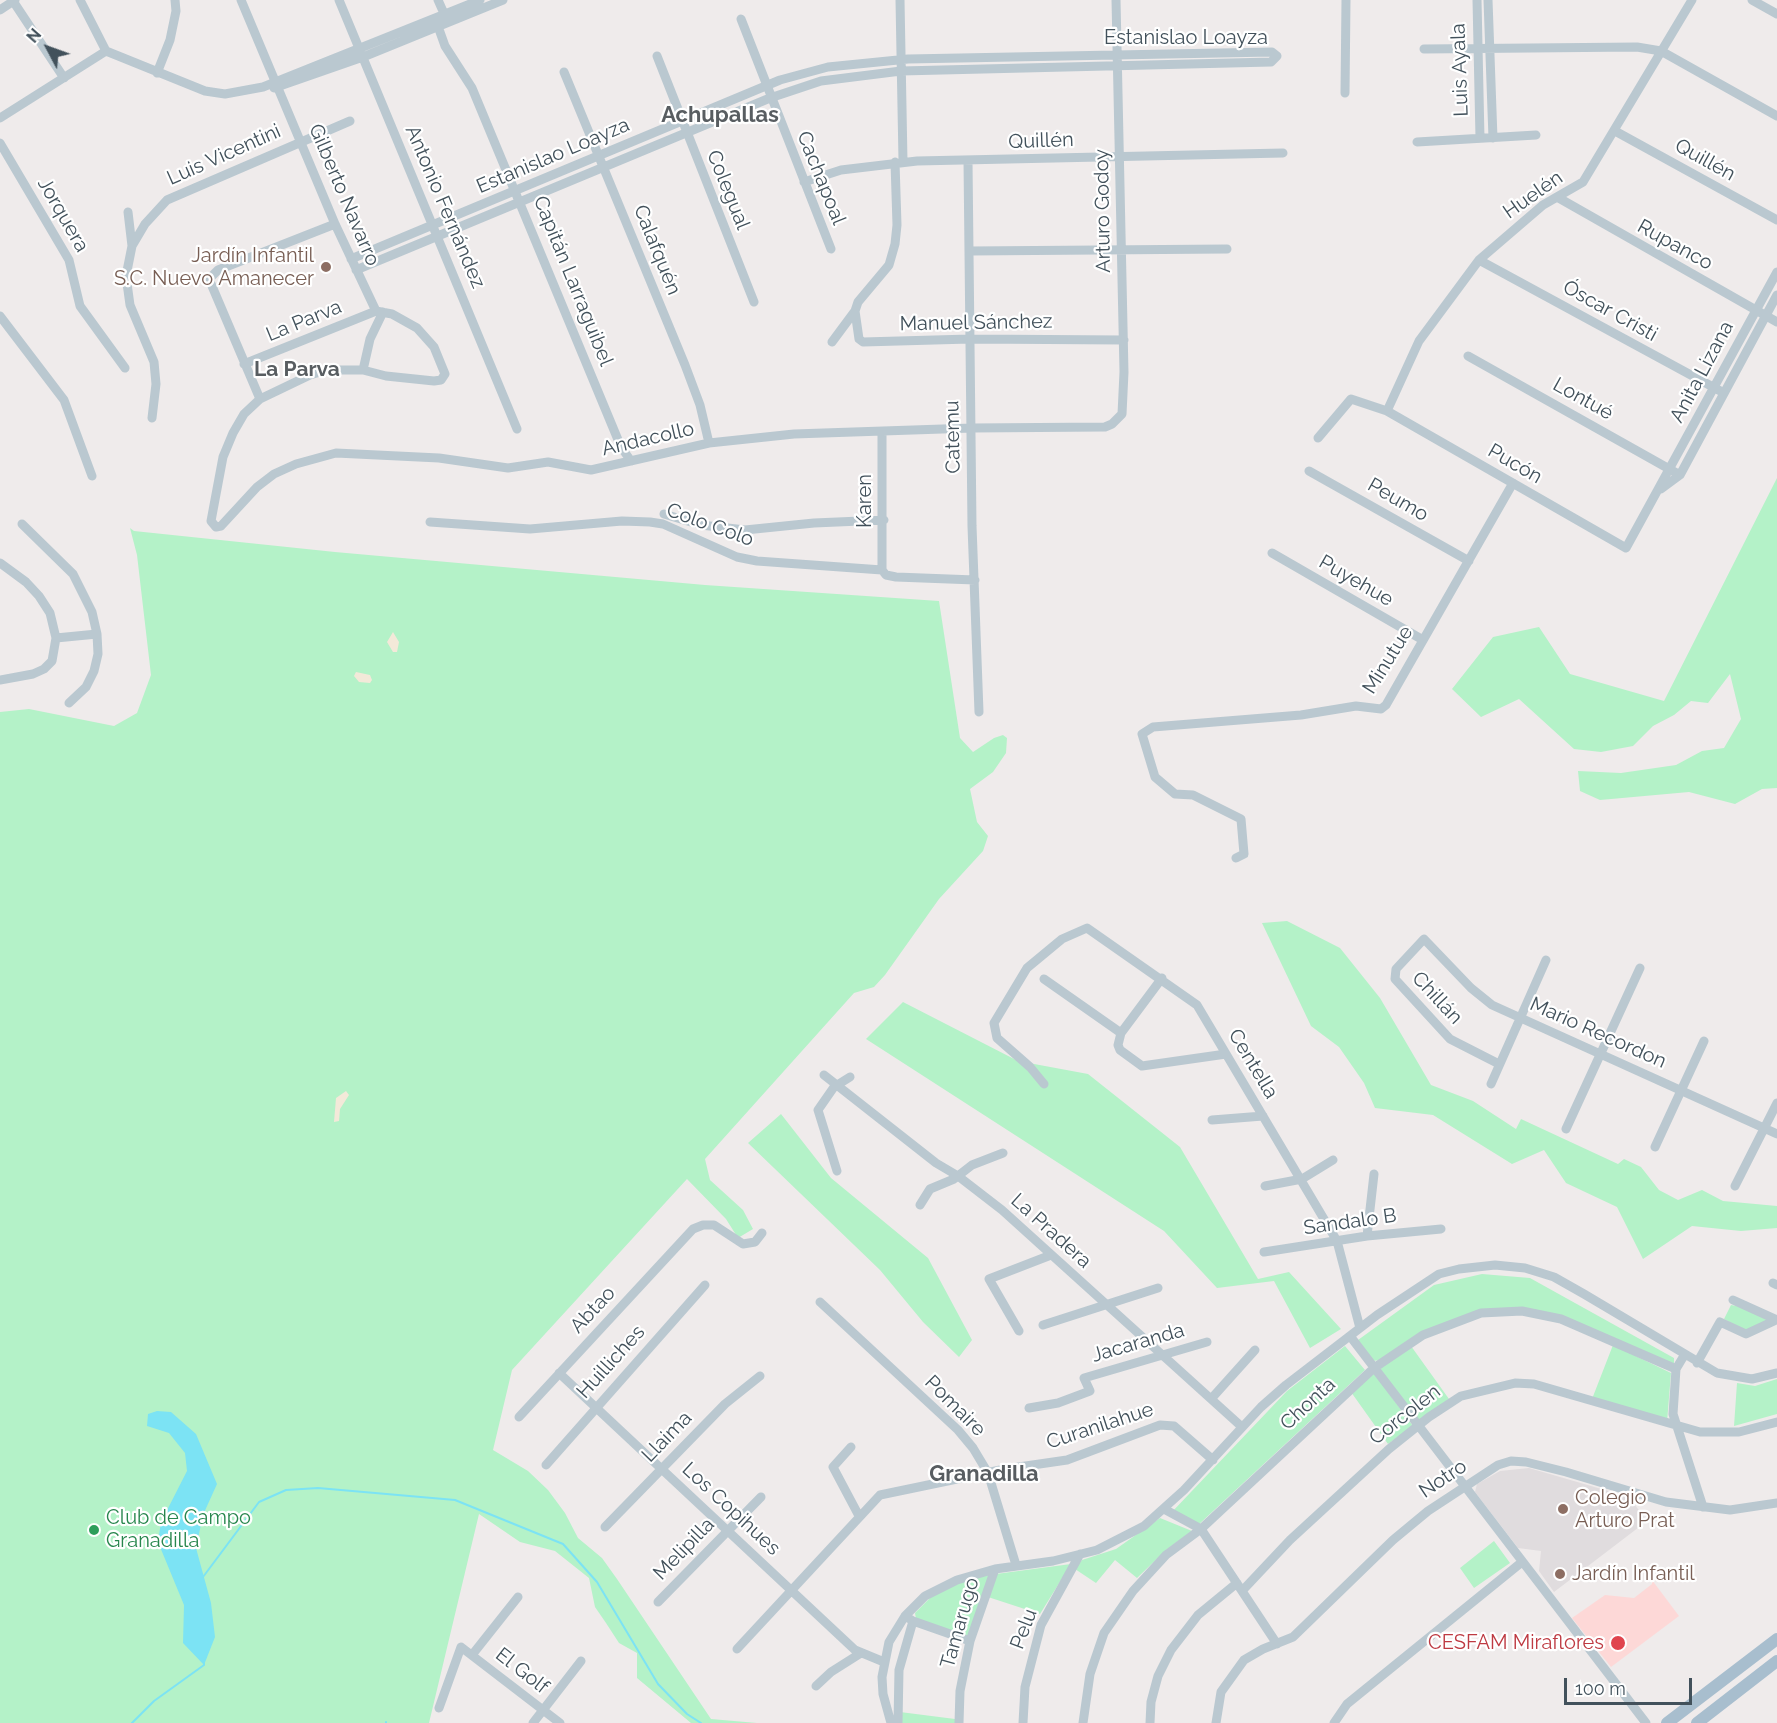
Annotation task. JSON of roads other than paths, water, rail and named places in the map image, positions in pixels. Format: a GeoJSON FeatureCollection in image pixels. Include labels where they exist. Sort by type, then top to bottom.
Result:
{"type":"FeatureCollection","features":[{"type":"Feature","properties":{"kind":"main road"},"geometry":{"type":"LineString","coordinates":[[1667,1723],[1777,1639]]}},
{"type":"Feature","properties":{"kind":"main road"},"geometry":{"type":"LineString","coordinates":[[1697,1723],[1777,1661]]}},
{"type":"Feature","properties":{"kind":"street"},"geometry":{"type":"LineString","coordinates":[[80,0],[106,51],[205,91],[225,94],[277,84],[362,53],[441,20],[480,0]]}},
{"type":"Feature","properties":{"kind":"street"},"geometry":{"type":"LineString","coordinates":[[157,73],[170,40],[176,11],[175,0]]}},
{"type":"Feature","properties":{"kind":"street","name":"Gilberto Navarro"},"geometry":{"type":"LineString","coordinates":[[241,0],[335,224],[356,270],[380,312]]}},
{"type":"Feature","properties":{"kind":"street","name":"Antonio Fernández"},"geometry":{"type":"LineString","coordinates":[[339,0],[439,235],[517,429]]}},
{"type":"Feature","properties":{"kind":"street","name":"Capitán Larraguibel"},"geometry":{"type":"LineString","coordinates":[[438,0],[445,46],[472,88],[517,191],[621,447],[631,461]]}},
{"type":"Feature","properties":{"kind":"street"},"geometry":{"type":"LineString","coordinates":[[441,20],[503,0]]}},
{"type":"Feature","properties":{"kind":"street"},"geometry":{"type":"LineString","coordinates":[[832,342],[889,265],[895,244],[902,59],[900,0]]}},
{"type":"Feature","properties":{"kind":"street","name":"Arturo Godoy"},"geometry":{"type":"LineString","coordinates":[[1116,0],[1120,250],[1124,340],[1122,414],[1118,419]]}},
{"type":"Feature","properties":{"kind":"street"},"geometry":{"type":"LineString","coordinates":[[1345,93],[1346,0]]}},
{"type":"Feature","properties":{"kind":"street","name":"Luis Ayala"},"geometry":{"type":"LineString","coordinates":[[1477,0],[1493,138]]}},
{"type":"Feature","properties":{"kind":"street","name":"Luis Ayala"},"geometry":{"type":"LineString","coordinates":[[1480,138],[1483,47],[1488,0]]}},
{"type":"Feature","properties":{"kind":"street","name":"Huelén"},"geometry":{"type":"LineString","coordinates":[[1387,411],[1419,341],[1479,260],[1543,205],[1583,182],[1692,0]]}},
{"type":"Feature","properties":{"kind":"street"},"geometry":{"type":"LineString","coordinates":[[1752,0],[1777,14]]}},
{"type":"Feature","properties":{"kind":"street"},"geometry":{"type":"LineString","coordinates":[[0,9],[14,1],[64,78]]}},
{"type":"Feature","properties":{"kind":"street","name":"Cachapoal"},"geometry":{"type":"LineString","coordinates":[[741,19],[765,87],[831,249]]}},
{"type":"Feature","properties":{"kind":"street"},"geometry":{"type":"LineString","coordinates":[[1425,49],[1637,47],[1661,51],[1777,116]]}},
{"type":"Feature","properties":{"kind":"street"},"geometry":{"type":"LineString","coordinates":[[0,118],[106,51]]}},
{"type":"Feature","properties":{"kind":"street","name":"Estanislao Loayza"},"geometry":{"type":"LineString","coordinates":[[351,259],[765,87],[828,67],[902,59],[1272,52],[1277,58],[1271,62],[901,71],[839,77],[770,98],[356,270]]}},
{"type":"Feature","properties":{"kind":"street","name":"Colegual"},"geometry":{"type":"LineString","coordinates":[[657,56],[681,122],[754,302]]}},
{"type":"Feature","properties":{"kind":"street","name":"Calafquén"},"geometry":{"type":"LineString","coordinates":[[564,72],[685,365],[700,405],[709,443]]}},
{"type":"Feature","properties":{"kind":"street","name":"Luis Vicentini"},"geometry":{"type":"LineString","coordinates":[[132,246],[145,224],[167,200],[300,140],[350,121]]}},
{"type":"Feature","properties":{"kind":"street","name":"Quillén"},"geometry":{"type":"LineString","coordinates":[[1615,130],[1777,220]]}},
{"type":"Feature","properties":{"kind":"street"},"geometry":{"type":"LineString","coordinates":[[1417,142],[1536,135]]}},
{"type":"Feature","properties":{"kind":"street","name":"Jorquera"},"geometry":{"type":"LineString","coordinates":[[0,143],[69,260],[80,306],[125,368]]}},
{"type":"Feature","properties":{"kind":"street","name":"Quillén"},"geometry":{"type":"LineString","coordinates":[[804,182],[841,170],[899,162],[1283,153]]}},
{"type":"Feature","properties":{"kind":"street","name":"Catemu"},"geometry":{"type":"LineString","coordinates":[[968,162],[979,712]]}},
{"type":"Feature","properties":{"kind":"street","name":"Rupanco"},"geometry":{"type":"LineString","coordinates":[[1557,197],[1777,322]]}},
{"type":"Feature","properties":{"kind":"street"},"geometry":{"type":"LineString","coordinates":[[128,213],[132,246],[126,276],[132,311],[154,362],[156,384],[152,418]]}},
{"type":"Feature","properties":{"kind":"street"},"geometry":{"type":"LineString","coordinates":[[335,224],[218,270],[209,279],[260,399],[310,375],[327,370],[363,370],[386,376],[434,381],[441,380],[445,374],[434,347],[427,337],[403,319],[380,312],[370,339],[363,370]]}},
{"type":"Feature","properties":{"kind":"street"},"geometry":{"type":"LineString","coordinates":[[970,251],[1227,249]]}},
{"type":"Feature","properties":{"kind":"street","name":"Óscar Cristi"},"geometry":{"type":"LineString","coordinates":[[1479,260],[1724,393]]}},
{"type":"Feature","properties":{"kind":"street","name":"Anita Lizana"},"geometry":{"type":"LineString","coordinates":[[1626,548],[1777,272]]}},
{"type":"Feature","properties":{"kind":"street","name":"Anita Lizana"},"geometry":{"type":"LineString","coordinates":[[1659,490],[1680,475],[1777,295]]}},
{"type":"Feature","properties":{"kind":"street","name":"Manuel Sánchez"},"geometry":{"type":"LineString","coordinates":[[856,309],[857,335],[863,342],[970,339],[1124,340]]}},
{"type":"Feature","properties":{"kind":"street","name":"La Parva"},"geometry":{"type":"LineString","coordinates":[[244,364],[380,312]]}},
{"type":"Feature","properties":{"kind":"street"},"geometry":{"type":"LineString","coordinates":[[0,316],[3,323],[64,400],[92,476]]}},
{"type":"Feature","properties":{"kind":"street","name":"Lontué"},"geometry":{"type":"LineString","coordinates":[[1468,356],[1680,475]]}},
{"type":"Feature","properties":{"kind":"street","name":"Andacollo"},"geometry":{"type":"LineString","coordinates":[[260,399],[239,423],[224,457],[212,525],[221,526],[257,486],[274,474],[296,464],[336,453],[350,452],[392,458],[439,458],[508,468],[548,462],[591,470],[709,443],[794,434],[972,428],[1105,427],[1118,419]]}},
{"type":"Feature","properties":{"kind":"street","name":"Pucón"},"geometry":{"type":"LineString","coordinates":[[1318,438],[1351,399],[1387,411],[1626,548]]}},
{"type":"Feature","properties":{"kind":"street","name":"Karen"},"geometry":{"type":"LineString","coordinates":[[882,432],[884,520],[882,570]]}},
{"type":"Feature","properties":{"kind":"street","name":"Peumo"},"geometry":{"type":"LineString","coordinates":[[1309,471],[1469,561]]}},
{"type":"Feature","properties":{"kind":"street","name":"Minutue"},"geometry":{"type":"LineString","coordinates":[[1236,858],[1244,854],[1241,819],[1192,795],[1175,794],[1168,789],[1155,777],[1142,734],[1153,727],[1301,715],[1356,706],[1381,709],[1513,483]]}},
{"type":"Feature","properties":{"kind":"street","name":"Colo Colo"},"geometry":{"type":"LineString","coordinates":[[664,514],[700,525],[745,530],[814,523],[884,520]]}},
{"type":"Feature","properties":{"kind":"street","name":"Colo Colo"},"geometry":{"type":"LineString","coordinates":[[430,522],[530,529],[622,521],[650,522],[663,524],[737,557],[757,561],[882,570],[886,575],[896,577],[975,580]]}},
{"type":"Feature","properties":{"kind":"street"},"geometry":{"type":"LineString","coordinates":[[22,524],[73,574],[83,589],[97,634],[98,654],[94,671],[86,687],[69,704]]}},
{"type":"Feature","properties":{"kind":"street","name":"Puyehue"},"geometry":{"type":"LineString","coordinates":[[1272,553],[1423,640]]}},
{"type":"Feature","properties":{"kind":"street"},"geometry":{"type":"LineString","coordinates":[[0,564],[26,582],[39,596],[50,614],[56,638],[52,661],[44,669],[33,674],[0,680]]}},
{"type":"Feature","properties":{"kind":"street"},"geometry":{"type":"LineString","coordinates":[[56,638],[97,634]]}},
{"type":"Feature","properties":{"kind":"street","name":"Centella"},"geometry":{"type":"LineString","coordinates":[[1044,1084],[1030,1067],[997,1038],[994,1023],[1028,968],[1062,939],[1087,928],[1162,978],[1197,1005],[1337,1241],[1360,1328]]}},
{"type":"Feature","properties":{"kind":"street","name":"Mario Recordon"},"geometry":{"type":"LineString","coordinates":[[1424,939],[1481,998],[1777,1134]]}},
{"type":"Feature","properties":{"kind":"street","name":"Chillán"},"geometry":{"type":"LineString","coordinates":[[1424,939],[1396,969],[1395,979],[1450,1039],[1499,1064]]}},
{"type":"Feature","properties":{"kind":"street"},"geometry":{"type":"LineString","coordinates":[[1491,1084],[1546,960]]}},
{"type":"Feature","properties":{"kind":"street"},"geometry":{"type":"LineString","coordinates":[[1566,1129],[1640,968]]}},
{"type":"Feature","properties":{"kind":"street"},"geometry":{"type":"LineString","coordinates":[[1162,978],[1121,1033],[1118,1045],[1120,1050],[1142,1066],[1226,1054]]}},
{"type":"Feature","properties":{"kind":"street"},"geometry":{"type":"LineString","coordinates":[[1044,979],[1121,1033]]}},
{"type":"Feature","properties":{"kind":"street"},"geometry":{"type":"LineString","coordinates":[[1654,1148],[1704,1041]]}},
{"type":"Feature","properties":{"kind":"street","name":"La Pradera"},"geometry":{"type":"LineString","coordinates":[[824,1075],[936,1163],[958,1176],[1002,1210],[1242,1427]]}},
{"type":"Feature","properties":{"kind":"street"},"geometry":{"type":"LineString","coordinates":[[837,1171],[819,1112],[836,1086],[850,1077]]}},
{"type":"Feature","properties":{"kind":"street"},"geometry":{"type":"LineString","coordinates":[[1735,1186],[1777,1102]]}},
{"type":"Feature","properties":{"kind":"street"},"geometry":{"type":"LineString","coordinates":[[1212,1120],[1263,1116]]}},
{"type":"Feature","properties":{"kind":"street"},"geometry":{"type":"LineString","coordinates":[[920,1205],[926,1192],[958,1176],[972,1165],[1003,1153]]}},
{"type":"Feature","properties":{"kind":"street"},"geometry":{"type":"LineString","coordinates":[[1264,1186],[1302,1179],[1333,1160]]}},
{"type":"Feature","properties":{"kind":"street"},"geometry":{"type":"LineString","coordinates":[[1367,1236],[1374,1174]]}},
{"type":"Feature","properties":{"kind":"street","name":"Abtao"},"geometry":{"type":"LineString","coordinates":[[519,1417],[693,1229],[703,1225],[714,1225],[743,1244],[755,1242],[762,1233]]}},
{"type":"Feature","properties":{"kind":"street","name":"Sandalo B"},"geometry":{"type":"LineString","coordinates":[[1264,1252],[1367,1236],[1441,1229]]}},
{"type":"Feature","properties":{"kind":"street"},"geometry":{"type":"LineString","coordinates":[[1019,1331],[989,1280],[1051,1255]]}},
{"type":"Feature","properties":{"kind":"street"},"geometry":{"type":"LineString","coordinates":[[891,1723],[883,1694],[884,1662],[889,1642],[925,1596],[939,1588],[995,1569],[1097,1550],[1129,1535],[1164,1509],[1242,1427],[1286,1385],[1360,1328],[1439,1275],[1459,1269],[1495,1265],[1525,1268],[1554,1277],[1697,1363],[1732,1377],[1752,1379],[1777,1373]]}},
{"type":"Feature","properties":{"kind":"street","name":"Huilliches"},"geometry":{"type":"LineString","coordinates":[[546,1465],[705,1285]]}},
{"type":"Feature","properties":{"kind":"street"},"geometry":{"type":"LineString","coordinates":[[1043,1325],[1158,1288]]}},
{"type":"Feature","properties":{"kind":"street"},"geometry":{"type":"LineString","coordinates":[[1733,1300],[1777,1320]]}},
{"type":"Feature","properties":{"kind":"street","name":"Pomaire"},"geometry":{"type":"LineString","coordinates":[[820,1302],[958,1430],[988,1473],[1016,1565]]}},
{"type":"Feature","properties":{"kind":"street","name":"Chonta"},"geometry":{"type":"LineString","coordinates":[[1083,1723],[1090,1674],[1104,1634],[1139,1583],[1166,1555],[1201,1529],[1374,1368],[1423,1335],[1481,1313],[1522,1311],[1561,1319],[1676,1369]]}},
{"type":"Feature","properties":{"kind":"street"},"geometry":{"type":"LineString","coordinates":[[1697,1363],[1720,1322],[1746,1334],[1777,1320]]}},
{"type":"Feature","properties":{"kind":"street"},"geometry":{"type":"LineString","coordinates":[[1350,1336],[1463,1487],[1646,1723]]}},
{"type":"Feature","properties":{"kind":"street","name":"Jacaranda"},"geometry":{"type":"LineString","coordinates":[[1029,1408],[1058,1403],[1090,1391],[1084,1378],[1208,1342]]}},
{"type":"Feature","properties":{"kind":"street"},"geometry":{"type":"LineString","coordinates":[[1211,1399],[1255,1350]]}},
{"type":"Feature","properties":{"kind":"street"},"geometry":{"type":"LineString","coordinates":[[1685,1354],[1676,1369],[1672,1414],[1703,1507]]}},
{"type":"Feature","properties":{"kind":"street","name":"Los Copihues"},"geometry":{"type":"LineString","coordinates":[[559,1373],[861,1653],[884,1662]]}},
{"type":"Feature","properties":{"kind":"street","name":"Llaima"},"geometry":{"type":"LineString","coordinates":[[605,1527],[724,1404],[760,1376]]}},
{"type":"Feature","properties":{"kind":"street","name":"Corcolen"},"geometry":{"type":"LineString","coordinates":[[1150,1723],[1151,1702],[1158,1676],[1171,1650],[1198,1615],[1239,1587],[1417,1426],[1461,1396],[1515,1383],[1556,1389],[1675,1427],[1700,1432],[1726,1433],[1777,1422]]}},
{"type":"Feature","properties":{"kind":"street","name":"Curanilahue"},"geometry":{"type":"LineString","coordinates":[[859,1516],[880,1495],[1067,1460],[1117,1439],[1167,1424],[1174,1426],[1213,1460]]}},
{"type":"Feature","properties":{"kind":"street"},"geometry":{"type":"LineString","coordinates":[[737,1649],[859,1516],[833,1467],[851,1447]]}},
{"type":"Feature","properties":{"kind":"street","name":"Notro"},"geometry":{"type":"LineString","coordinates":[[1216,1723],[1221,1692],[1235,1668],[1253,1654],[1293,1637],[1393,1540],[1428,1511],[1498,1465],[1526,1462],[1666,1502],[1744,1510],[1777,1503]]}},
{"type":"Feature","properties":{"kind":"street","name":"Melipilla"},"geometry":{"type":"LineString","coordinates":[[658,1602],[761,1497]]}},
{"type":"Feature","properties":{"kind":"street"},"geometry":{"type":"LineString","coordinates":[[1164,1509],[1201,1529],[1277,1644]]}},
{"type":"Feature","properties":{"kind":"street","name":"Pelu"},"geometry":{"type":"LineString","coordinates":[[1023,1723],[1025,1687],[1041,1625],[1080,1554]]}},
{"type":"Feature","properties":{"kind":"street"},"geometry":{"type":"LineString","coordinates":[[1334,1723],[1347,1704],[1522,1562]]}},
{"type":"Feature","properties":{"kind":"street","name":"Tamarugo"},"geometry":{"type":"LineString","coordinates":[[959,1723],[960,1691],[970,1641],[995,1569]]}},
{"type":"Feature","properties":{"kind":"street"},"geometry":{"type":"LineString","coordinates":[[472,1655],[518,1597]]}},
{"type":"Feature","properties":{"kind":"street"},"geometry":{"type":"LineString","coordinates":[[909,1619],[970,1641]]}},
{"type":"Feature","properties":{"kind":"street"},"geometry":{"type":"LineString","coordinates":[[898,1723],[899,1670],[909,1619]]}},
{"type":"Feature","properties":{"kind":"street","name":"El Golf"},"geometry":{"type":"LineString","coordinates":[[440,1708],[461,1647],[560,1723]]}},
{"type":"Feature","properties":{"kind":"street"},"geometry":{"type":"LineString","coordinates":[[816,1686],[831,1672],[861,1653]]}},
{"type":"Feature","properties":{"kind":"street"},"geometry":{"type":"LineString","coordinates":[[533,1723],[581,1661]]}},
{"type":"Feature","properties":{"kind":"water"},"geometry":{"type":"Polygon","coordinates":[[[157,1411],[171,1412],[196,1434],[217,1484],[203,1515],[196,1548],[211,1603],[215,1637],[204,1665],[183,1643],[184,1605],[158,1542],[161,1522],[187,1471],[185,1453],[169,1433],[147,1426],[148,1414],[157,1411]]]}},
{"type":"Feature","properties":{"kind":"waterway"},"geometry":{"type":"LineString","coordinates":[[203,1577],[259,1502],[286,1490],[318,1488],[455,1500],[563,1544],[597,1582],[658,1684],[687,1714],[701,1723]]}},
{"type":"Feature","properties":{"kind":"waterway"},"geometry":{"type":"LineString","coordinates":[[132,1723],[154,1701],[204,1665],[204,1662]]}},
{"type":"Feature","properties":{"kind":"place","name":"Jardín Infantil S.C. Nuevo Amanecer"},"geometry":{"type":"Point","coordinates":[326,267]}},
{"type":"Feature","properties":{"kind":"place","name":"Colegio Arturo Prat"},"geometry":{"type":"Point","coordinates":[1563,1509]}},
{"type":"Feature","properties":{"kind":"place","name":"Club de Campo Granadilla"},"geometry":{"type":"Point","coordinates":[94,1530]}},
{"type":"Feature","properties":{"kind":"place","name":"Jardín Infantil"},"geometry":{"type":"Point","coordinates":[1560,1574]}},
{"type":"Feature","properties":{"kind":"place","name":"CESFAM Miraflores"},"geometry":{"type":"Point","coordinates":[1618,1643]}},
{"type":"Feature","properties":{"kind":"district","name":"Achupallas"},"geometry":{"type":"Point","coordinates":[720,115]}},
{"type":"Feature","properties":{"kind":"district","name":"La Parva"},"geometry":{"type":"Point","coordinates":[297,370]}},
{"type":"Feature","properties":{"kind":"district","name":"Granadilla"},"geometry":{"type":"Point","coordinates":[984,1474]}}]}
